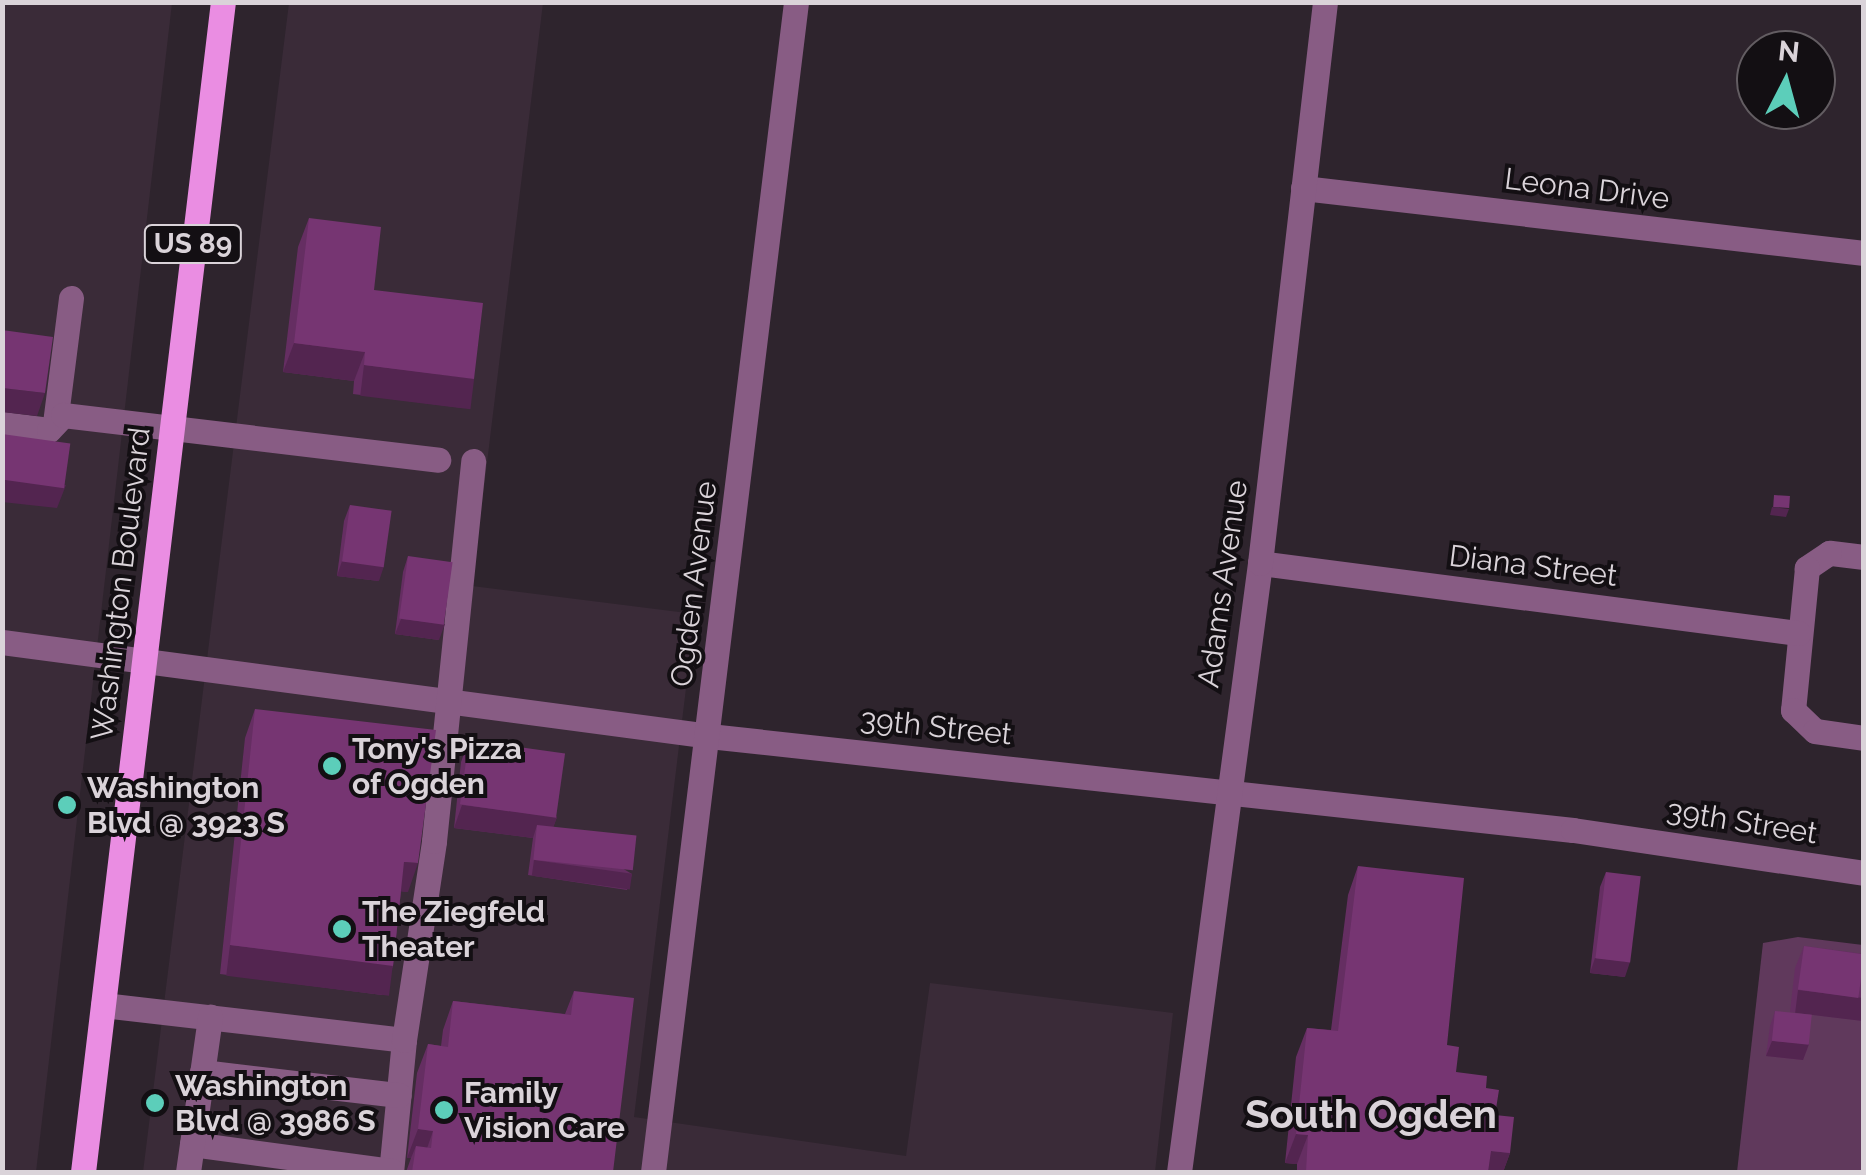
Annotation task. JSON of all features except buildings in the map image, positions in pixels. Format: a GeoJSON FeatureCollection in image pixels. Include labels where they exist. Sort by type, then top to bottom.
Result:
{"type":"FeatureCollection","features":[{"type":"Feature","properties":{"kind":"main road","name":"Washington Boulevard"},"geometry":{"type":"LineString","coordinates":[[83,1172],[223,2]]}},
{"type":"Feature","properties":{"kind":"street","name":"Ogden Avenue"},"geometry":{"type":"LineString","coordinates":[[653,1172],[796,2]]}},
{"type":"Feature","properties":{"kind":"street","name":"Adams Avenue"},"geometry":{"type":"LineString","coordinates":[[1179,1172],[1226,791],[1260,563],[1325,2]]}},
{"type":"Feature","properties":{"kind":"street","name":"Leona Drive"},"geometry":{"type":"LineString","coordinates":[[1304,188],[1864,254]]}},
{"type":"Feature","properties":{"kind":"street"},"geometry":{"type":"LineString","coordinates":[[55,423],[71,298]]}},
{"type":"Feature","properties":{"kind":"street"},"geometry":{"type":"LineString","coordinates":[[2,424],[49,430],[63,416],[438,460]]}},
{"type":"Feature","properties":{"kind":"street"},"geometry":{"type":"LineString","coordinates":[[192,1144],[391,1172],[473,461]]}},
{"type":"Feature","properties":{"kind":"street"},"geometry":{"type":"LineString","coordinates":[[1864,557],[1829,553],[1807,568],[1792,710],[1815,731],[1864,738]]}},
{"type":"Feature","properties":{"kind":"street","name":"Diana Street"},"geometry":{"type":"LineString","coordinates":[[1260,563],[1798,633]]}},
{"type":"Feature","properties":{"kind":"street","name":"39th Street"},"geometry":{"type":"LineString","coordinates":[[2,642],[709,736],[1573,830],[1864,873]]}},
{"type":"Feature","properties":{"kind":"street"},"geometry":{"type":"LineString","coordinates":[[104,1005],[404,1040]]}},
{"type":"Feature","properties":{"kind":"street"},"geometry":{"type":"LineString","coordinates":[[188,1172],[210,1017]]}},
{"type":"Feature","properties":{"kind":"street"},"geometry":{"type":"LineString","coordinates":[[202,1072],[400,1096]]}},
{"type":"Feature","properties":{"kind":"shaded area"},"geometry":{"type":"Polygon","coordinates":[[[2,3],[172,3],[36,1172],[2,1172],[2,3]]]}},
{"type":"Feature","properties":{"kind":"shaded area"},"geometry":{"type":"Polygon","coordinates":[[[289,3],[543,3],[472,586],[695,614],[634,1117],[906,1156],[930,983],[1173,1013],[1155,1172],[143,1172],[289,3]]]}},
{"type":"Feature","properties":{"kind":"shaded area"},"geometry":{"type":"Polygon","coordinates":[[[1798,937],[1863,945],[1863,1172],[1737,1172],[1763,943],[1798,937]]]}},
{"type":"Feature","properties":{"kind":"place","name":"Tony's Pizza of Ogden"},"geometry":{"type":"Point","coordinates":[332,766]}},
{"type":"Feature","properties":{"kind":"place","name":"Washington Blvd @ 3923 S"},"geometry":{"type":"Point","coordinates":[67,805]}},
{"type":"Feature","properties":{"kind":"place","name":"The Ziegfeld Theater"},"geometry":{"type":"Point","coordinates":[342,929]}},
{"type":"Feature","properties":{"kind":"place","name":"Washington Blvd @ 3986 S"},"geometry":{"type":"Point","coordinates":[155,1103]}},
{"type":"Feature","properties":{"kind":"place","name":"Family Vision Care"},"geometry":{"type":"Point","coordinates":[444,1110]}},
{"type":"Feature","properties":{"kind":"district","name":"South Ogden"},"geometry":{"type":"Point","coordinates":[1371,1114]}}]}
